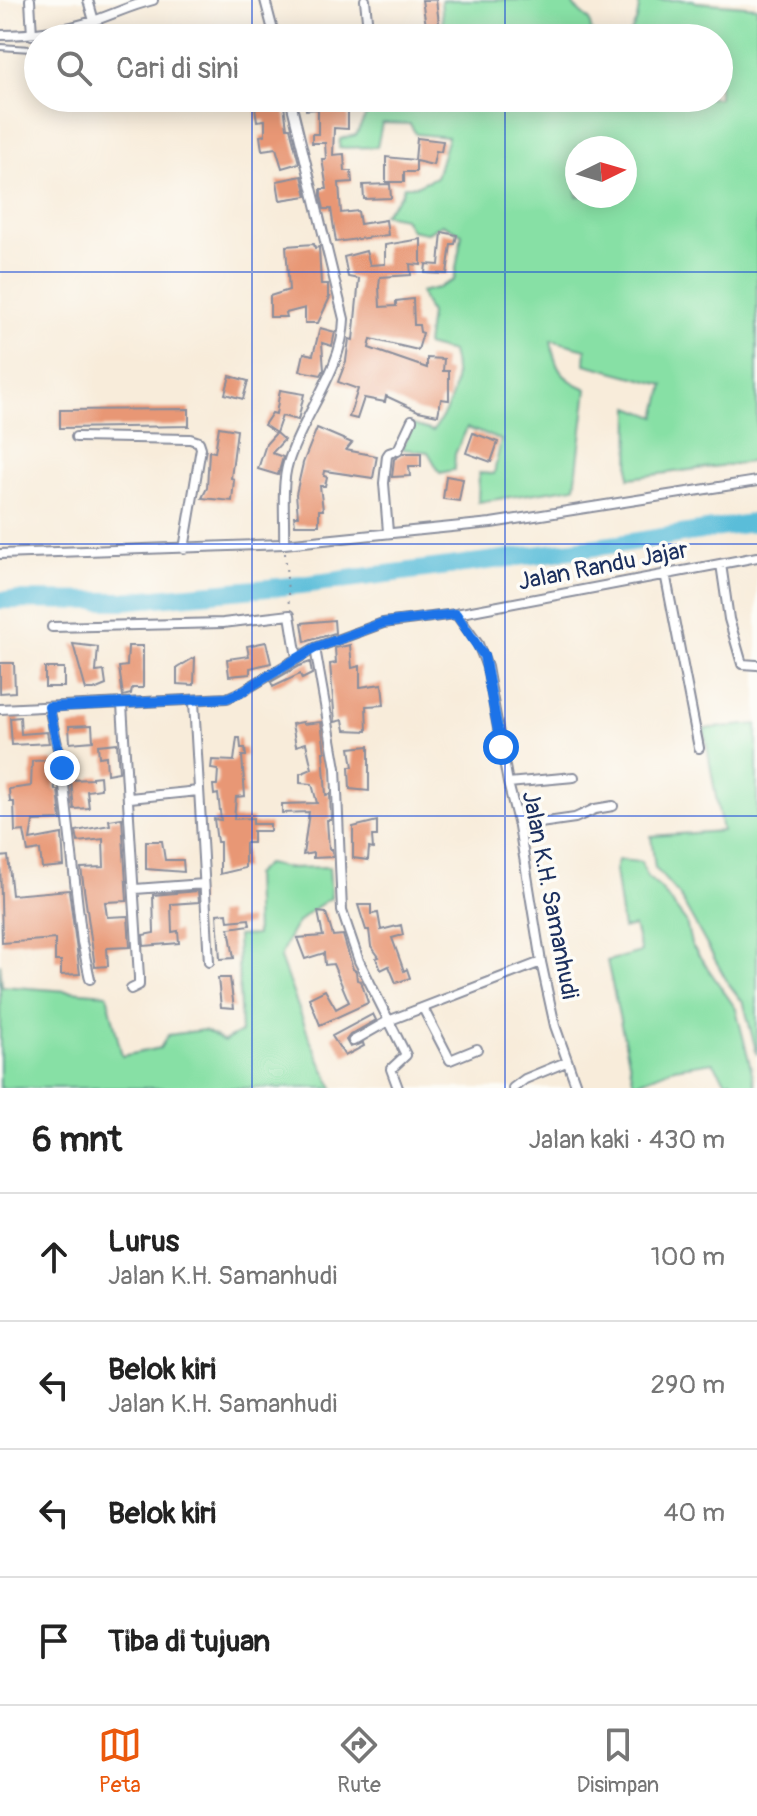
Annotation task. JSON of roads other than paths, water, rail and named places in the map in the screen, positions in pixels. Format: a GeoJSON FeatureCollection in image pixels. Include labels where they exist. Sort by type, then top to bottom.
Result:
{"type":"FeatureCollection","features":[{"type":"Feature","properties":{"kind":"street"},"geometry":{"type":"LineString","coordinates":[[30,0],[31,24]]}},
{"type":"Feature","properties":{"kind":"street"},"geometry":{"type":"LineString","coordinates":[[88,0],[94,21]]}},
{"type":"Feature","properties":{"kind":"street"},"geometry":{"type":"LineString","coordinates":[[81,24],[136,2],[153,0]]}},
{"type":"Feature","properties":{"kind":"street"},"geometry":{"type":"LineString","coordinates":[[265,0],[271,24]]}},
{"type":"Feature","properties":{"kind":"street"},"geometry":{"type":"LineString","coordinates":[[365,0],[367,24]]}},
{"type":"Feature","properties":{"kind":"street"},"geometry":{"type":"LineString","coordinates":[[0,35],[24,35]]}},
{"type":"Feature","properties":{"kind":"street"},"geometry":{"type":"LineString","coordinates":[[284,544],[288,462],[329,373],[343,334],[344,319],[294,112]]}},
{"type":"Feature","properties":{"kind":"street"},"geometry":{"type":"LineString","coordinates":[[388,532],[384,483],[387,454],[398,450],[412,420]]}},
{"type":"Feature","properties":{"kind":"street"},"geometry":{"type":"LineString","coordinates":[[76,437],[190,439],[199,442],[201,448],[184,549]]}},
{"type":"Feature","properties":{"kind":"street"},"geometry":{"type":"LineString","coordinates":[[0,554],[284,544],[491,523],[757,481]]}},
{"type":"Feature","properties":{"kind":"street","name":"Jalan Randu Jajar"},"geometry":{"type":"LineString","coordinates":[[456,614],[665,573],[722,571],[757,557]]}},
{"type":"Feature","properties":{"kind":"street"},"geometry":{"type":"LineString","coordinates":[[722,571],[729,619],[742,664],[757,665]]}},
{"type":"Feature","properties":{"kind":"street"},"geometry":{"type":"LineString","coordinates":[[665,573],[699,748]]}},
{"type":"Feature","properties":{"kind":"street"},"geometry":{"type":"LineString","coordinates":[[0,709],[194,702],[235,696],[315,648],[383,623],[456,614]]}},
{"type":"Feature","properties":{"kind":"street","name":"Jalan K.H. Samanhudi"},"geometry":{"type":"LineString","coordinates":[[456,614],[478,644],[487,667],[519,826],[541,962],[566,1062],[577,1088]]}},
{"type":"Feature","properties":{"kind":"street"},"geometry":{"type":"LineString","coordinates":[[52,627],[223,623],[290,615],[297,658]]}},
{"type":"Feature","properties":{"kind":"street"},"geometry":{"type":"LineString","coordinates":[[315,648],[336,768],[342,911],[359,961],[406,1055],[391,1068],[398,1088]]}},
{"type":"Feature","properties":{"kind":"street"},"geometry":{"type":"LineString","coordinates":[[194,702],[209,962]]}},
{"type":"Feature","properties":{"kind":"street"},"geometry":{"type":"LineString","coordinates":[[122,705],[139,982],[131,989]]}},
{"type":"Feature","properties":{"kind":"street"},"geometry":{"type":"LineString","coordinates":[[49,707],[62,768],[82,942],[90,979]]}},
{"type":"Feature","properties":{"kind":"street"},"geometry":{"type":"LineString","coordinates":[[508,783],[574,777]]}},
{"type":"Feature","properties":{"kind":"street"},"geometry":{"type":"LineString","coordinates":[[130,798],[198,791]]}},
{"type":"Feature","properties":{"kind":"street"},"geometry":{"type":"LineString","coordinates":[[519,826],[575,818],[595,809],[613,806]]}},
{"type":"Feature","properties":{"kind":"street"},"geometry":{"type":"LineString","coordinates":[[135,889],[204,884]]}},
{"type":"Feature","properties":{"kind":"street"},"geometry":{"type":"LineString","coordinates":[[353,1041],[388,1021],[541,962]]}},
{"type":"Feature","properties":{"kind":"street"},"geometry":{"type":"LineString","coordinates":[[423,1008],[450,1060],[477,1049]]}},
{"type":"Feature","properties":{"kind":"street"},"geometry":{"type":"LineString","coordinates":[[513,1088],[525,1079],[566,1062]]}},
{"type":"Feature","properties":{"kind":"lane"},"geometry":{"type":"LineString","coordinates":[[0,47],[24,49]]}},
{"type":"Feature","properties":{"kind":"waterway"},"geometry":{"type":"LineString","coordinates":[[0,600],[123,601],[301,585],[619,544],[757,522]]}}]}
